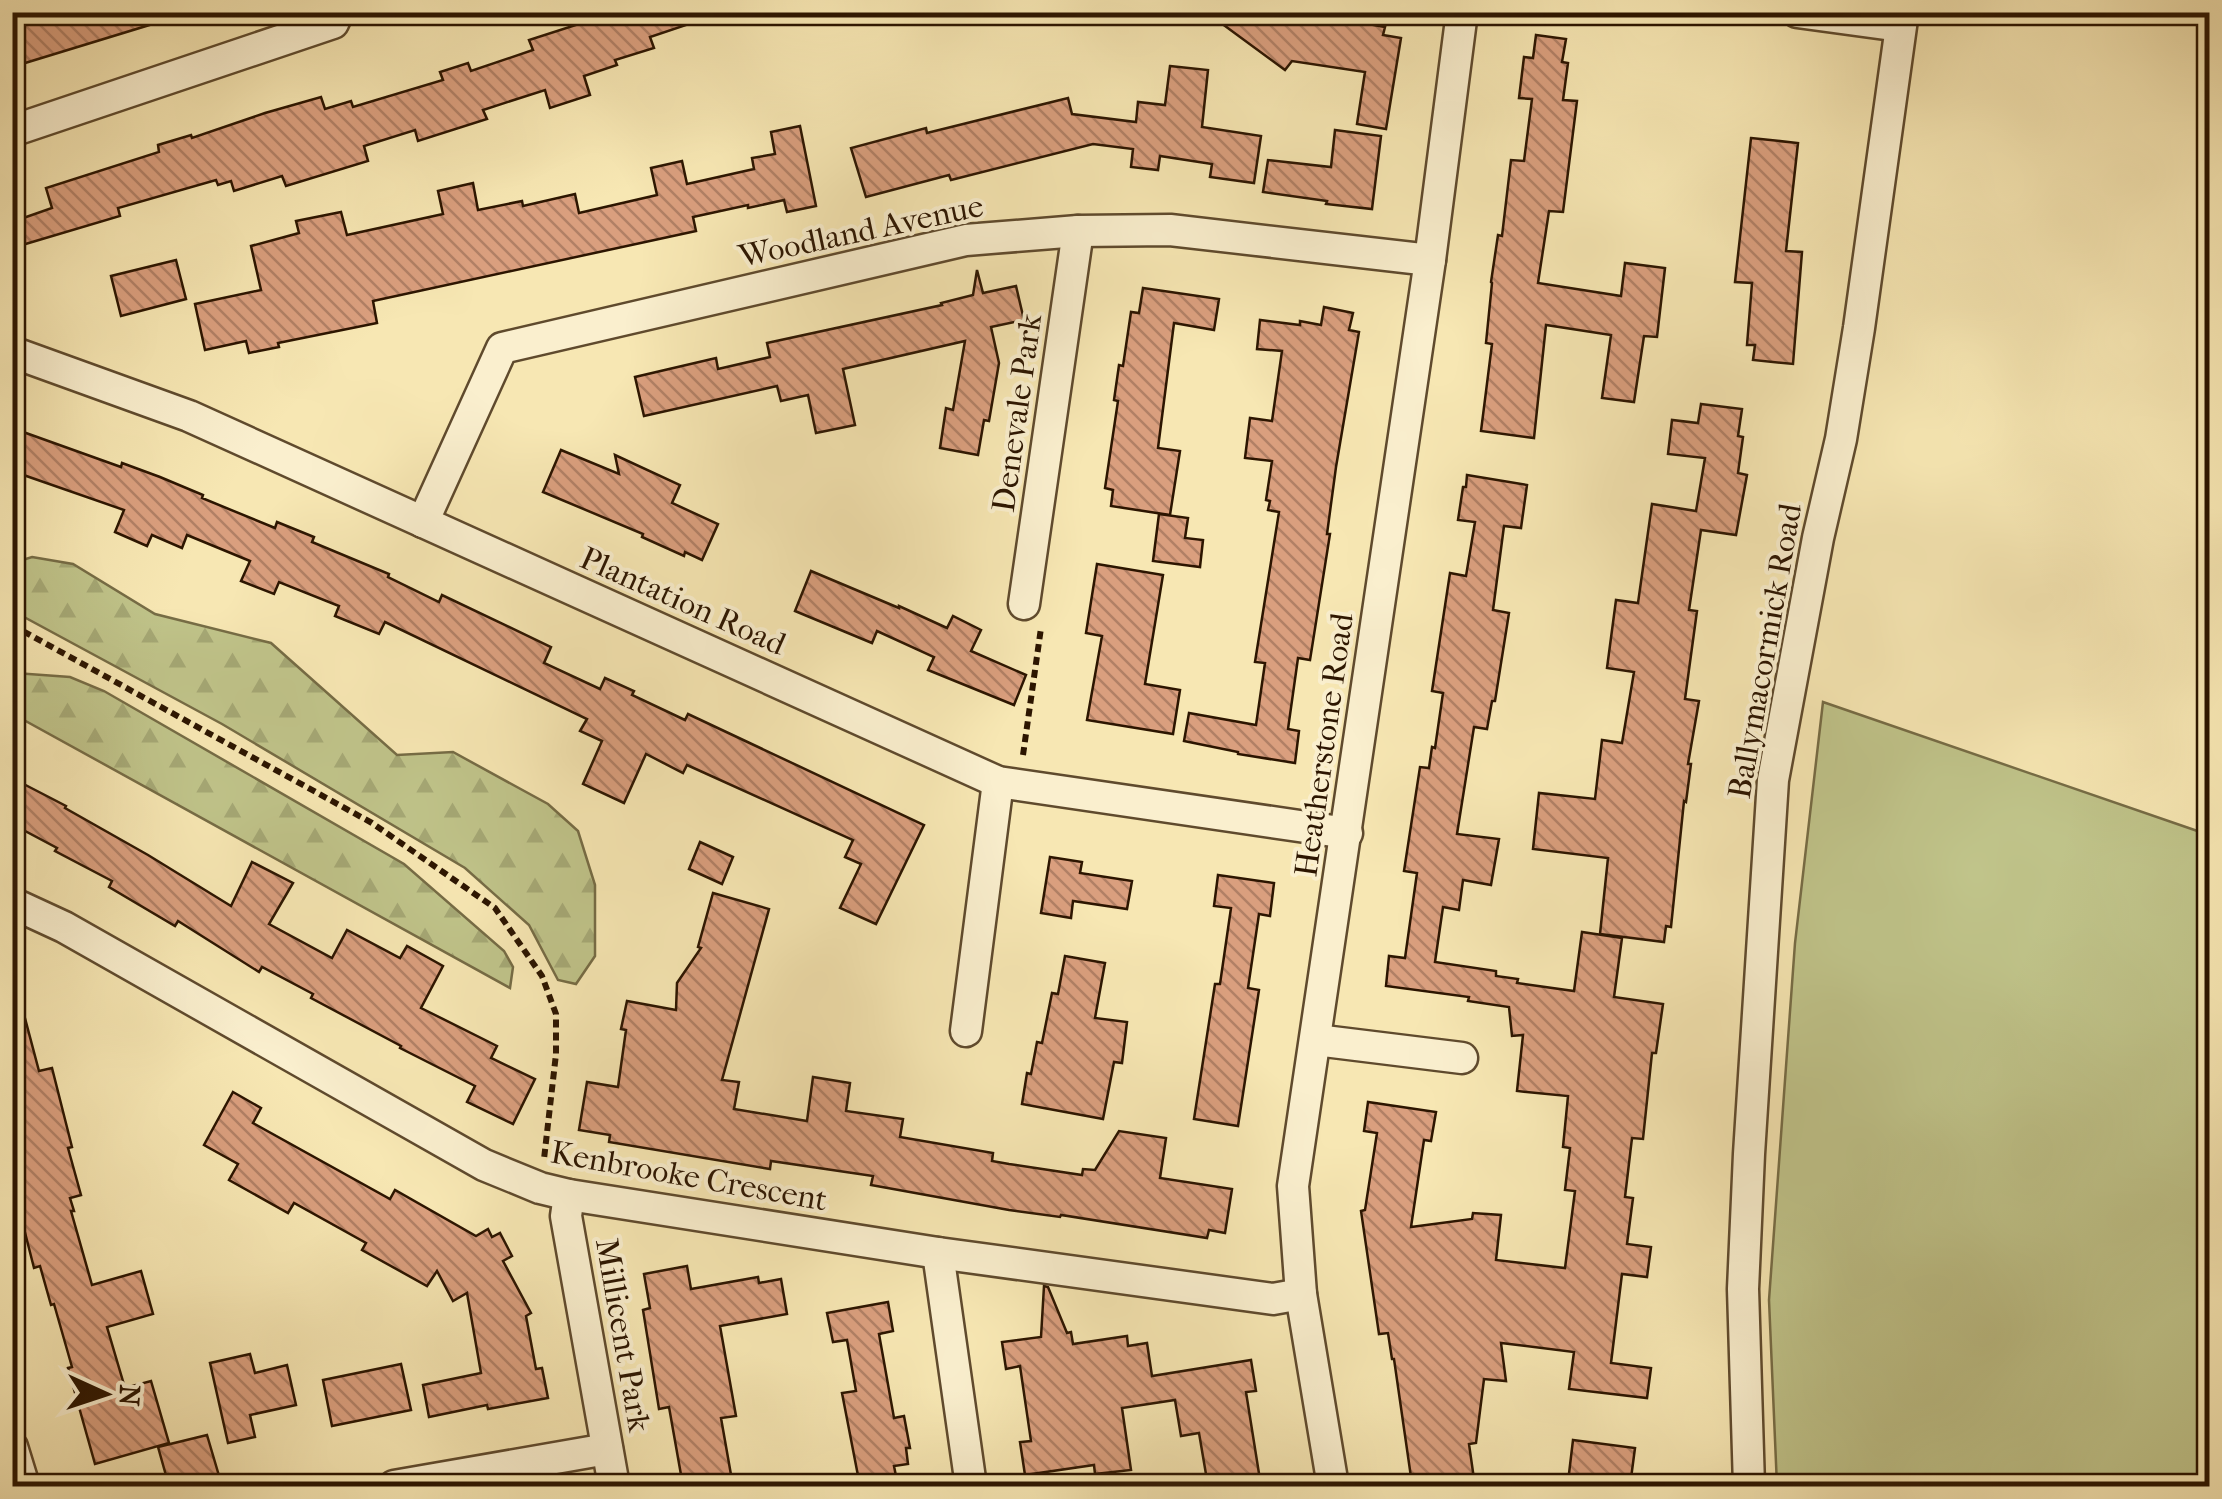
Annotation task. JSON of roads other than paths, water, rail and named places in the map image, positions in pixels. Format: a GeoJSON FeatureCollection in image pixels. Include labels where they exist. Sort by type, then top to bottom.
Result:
{"type":"FeatureCollection","features":[{"type":"Feature","properties":{"kind":"street"},"geometry":{"type":"LineString","coordinates":[[12,131],[333,22],[338,12]]}},
{"type":"Feature","properties":{"kind":"street","name":"Heatherstone Road"},"geometry":{"type":"LineString","coordinates":[[1333,1486],[1301,1294],[1293,1186],[1430,260],[1462,12]]}},
{"type":"Feature","properties":{"kind":"street"},"geometry":{"type":"LineString","coordinates":[[1798,12],[1901,19]]}},
{"type":"Feature","properties":{"kind":"street","name":"Ballymacormick Road"},"geometry":{"type":"LineString","coordinates":[[1749,1486],[1743,1289],[1773,780],[1818,538],[1841,440],[1901,19]]}},
{"type":"Feature","properties":{"kind":"street","name":"Woodland Avenue"},"geometry":{"type":"LineString","coordinates":[[423,522],[502,348],[966,240],[1078,231],[1170,230],[1430,260]]}},
{"type":"Feature","properties":{"kind":"street","name":"Denevale Park"},"geometry":{"type":"LineString","coordinates":[[1024,604],[1078,231]]}},
{"type":"Feature","properties":{"kind":"street","name":"Plantation Road"},"geometry":{"type":"LineString","coordinates":[[12,352],[188,416],[1008,784],[1346,833]]}},
{"type":"Feature","properties":{"kind":"street"},"geometry":{"type":"LineString","coordinates":[[966,1031],[1008,784]]}},
{"type":"Feature","properties":{"kind":"street","name":"Kenbrooke Crescent"},"geometry":{"type":"LineString","coordinates":[[12,904],[64,927],[484,1165],[555,1191],[938,1253],[1274,1299],[1301,1294]]}},
{"type":"Feature","properties":{"kind":"street"},"geometry":{"type":"LineString","coordinates":[[1316,1040],[1462,1058]]}},
{"type":"Feature","properties":{"kind":"street","name":"Millicent Park"},"geometry":{"type":"LineString","coordinates":[[555,1191],[566,1216],[614,1486]]}},
{"type":"Feature","properties":{"kind":"street"},"geometry":{"type":"LineString","coordinates":[[938,1253],[971,1486]]}},
{"type":"Feature","properties":{"kind":"street"},"geometry":{"type":"LineString","coordinates":[[12,1447],[24,1486]]}},
{"type":"Feature","properties":{"kind":"street"},"geometry":{"type":"LineString","coordinates":[[394,1486],[607,1449]]}}]}
